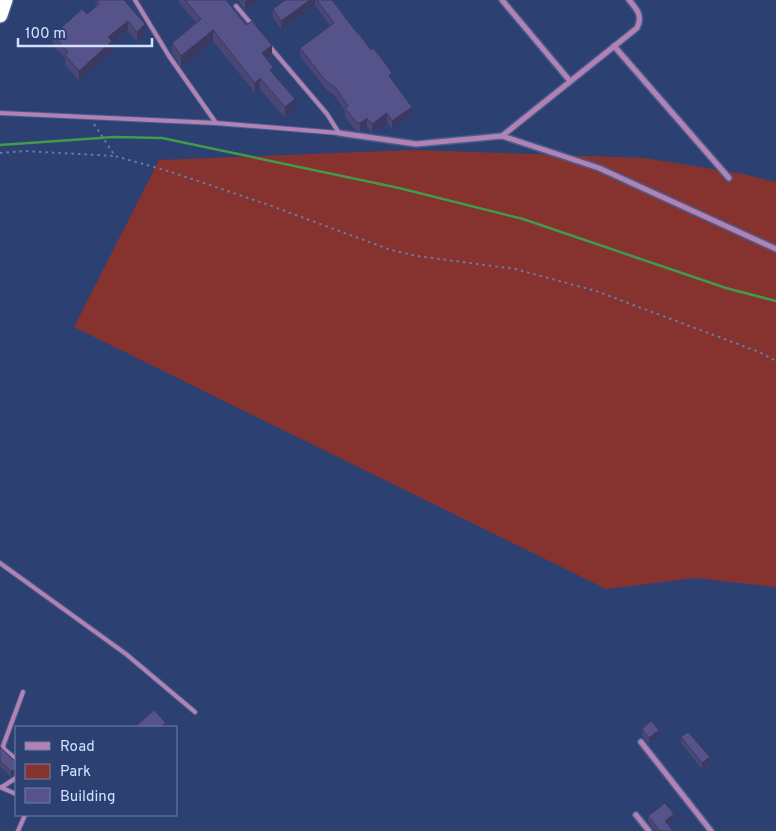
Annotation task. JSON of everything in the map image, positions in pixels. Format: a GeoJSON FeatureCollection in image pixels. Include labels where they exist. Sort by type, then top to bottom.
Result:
{"type":"FeatureCollection","features":[{"type":"Feature","properties":{"kind":"highway"},"geometry":{"type":"LineString","coordinates":[[0,15],[5,0]]}},
{"type":"Feature","properties":{"kind":"street"},"geometry":{"type":"LineString","coordinates":[[502,0],[570,81]]}},
{"type":"Feature","properties":{"kind":"street"},"geometry":{"type":"LineString","coordinates":[[502,136],[637,28],[640,20],[638,10],[629,0]]}},
{"type":"Feature","properties":{"kind":"street"},"geometry":{"type":"LineString","coordinates":[[614,46],[729,178]]}},
{"type":"Feature","properties":{"kind":"street"},"geometry":{"type":"LineString","coordinates":[[339,133],[416,144],[502,136],[598,168],[776,249]]}},
{"type":"Feature","properties":{"kind":"street"},"geometry":{"type":"LineString","coordinates":[[642,742],[711,831]]}},
{"type":"Feature","properties":{"kind":"street"},"geometry":{"type":"LineString","coordinates":[[636,815],[649,831]]}},
{"type":"Feature","properties":{"kind":"lane"},"geometry":{"type":"LineString","coordinates":[[135,0],[169,56],[216,123]]}},
{"type":"Feature","properties":{"kind":"lane"},"geometry":{"type":"LineString","coordinates":[[236,6],[254,28]]}},
{"type":"Feature","properties":{"kind":"lane"},"geometry":{"type":"LineString","coordinates":[[266,42],[326,114],[339,133]]}},
{"type":"Feature","properties":{"kind":"lane"},"geometry":{"type":"LineString","coordinates":[[0,114],[216,123],[339,133]]}},
{"type":"Feature","properties":{"kind":"lane"},"geometry":{"type":"LineString","coordinates":[[0,563],[126,654],[195,712]]}},
{"type":"Feature","properties":{"kind":"lane"},"geometry":{"type":"LineString","coordinates":[[15,758],[2,746],[23,692]]}},
{"type":"Feature","properties":{"kind":"lane"},"geometry":{"type":"LineString","coordinates":[[1,787],[15,779]]}},
{"type":"Feature","properties":{"kind":"lane"},"geometry":{"type":"LineString","coordinates":[[1,787],[15,794]]}},
{"type":"Feature","properties":{"kind":"lane"},"geometry":{"type":"LineString","coordinates":[[18,831],[25,816]]}},
{"type":"Feature","properties":{"kind":"path"},"geometry":{"type":"LineString","coordinates":[[97,129],[114,156]]}},
{"type":"Feature","properties":{"kind":"path"},"geometry":{"type":"LineString","coordinates":[[0,152],[25,151],[114,156],[168,171],[266,204],[391,250],[417,256],[515,269],[596,291],[776,360]]}},
{"type":"Feature","properties":{"kind":"green space"},"geometry":{"type":"Polygon","coordinates":[[[415,150],[645,158],[743,174],[776,182],[776,587],[696,578],[606,589],[74,327],[159,160],[415,150]]]}},
{"type":"Feature","properties":{"kind":"building"},"geometry":{"type":"Polygon","coordinates":[[[97,0],[124,0],[145,24],[137,32],[128,21],[108,37],[112,41],[79,71],[65,55],[68,52],[53,35],[82,9],[87,14],[99,4],[97,0]]]}},
{"type":"Feature","properties":{"kind":"building"},"geometry":{"type":"Polygon","coordinates":[[[185,0],[226,0],[246,25],[252,21],[272,45],[262,53],[273,67],[270,70],[295,99],[285,107],[260,78],[255,83],[213,30],[181,56],[172,43],[201,19],[185,0]]]}},
{"type":"Feature","properties":{"kind":"building"},"geometry":{"type":"Polygon","coordinates":[[[285,0],[310,0],[281,21],[273,9],[285,0]]]}},
{"type":"Feature","properties":{"kind":"building"},"geometry":{"type":"Polygon","coordinates":[[[317,0],[332,0],[371,50],[373,48],[382,59],[392,73],[389,76],[412,107],[392,121],[387,113],[372,124],[367,118],[360,123],[356,122],[345,108],[348,106],[335,87],[326,81],[300,48],[334,23],[317,0]]]}},
{"type":"Feature","properties":{"kind":"building"},"geometry":{"type":"Polygon","coordinates":[[[154,710],[166,723],[162,726],[136,726],[154,710]]]}},
{"type":"Feature","properties":{"kind":"building"},"geometry":{"type":"Polygon","coordinates":[[[651,721],[659,730],[649,738],[642,729],[651,721]]]}},
{"type":"Feature","properties":{"kind":"building"},"geometry":{"type":"Polygon","coordinates":[[[688,732],[710,757],[702,763],[681,737],[688,732]]]}},
{"type":"Feature","properties":{"kind":"building"},"geometry":{"type":"Polygon","coordinates":[[[0,747],[15,761],[15,769],[11,771],[0,761],[0,747]]]}},
{"type":"Feature","properties":{"kind":"building"},"geometry":{"type":"Polygon","coordinates":[[[665,803],[674,814],[665,821],[673,831],[660,831],[648,816],[665,803]]]}},
{"type":"Feature","properties":{"kind":"waterway"},"geometry":{"type":"LineString","coordinates":[[0,145],[114,137],[162,138],[399,188],[523,219],[726,288],[776,301]]}}]}
